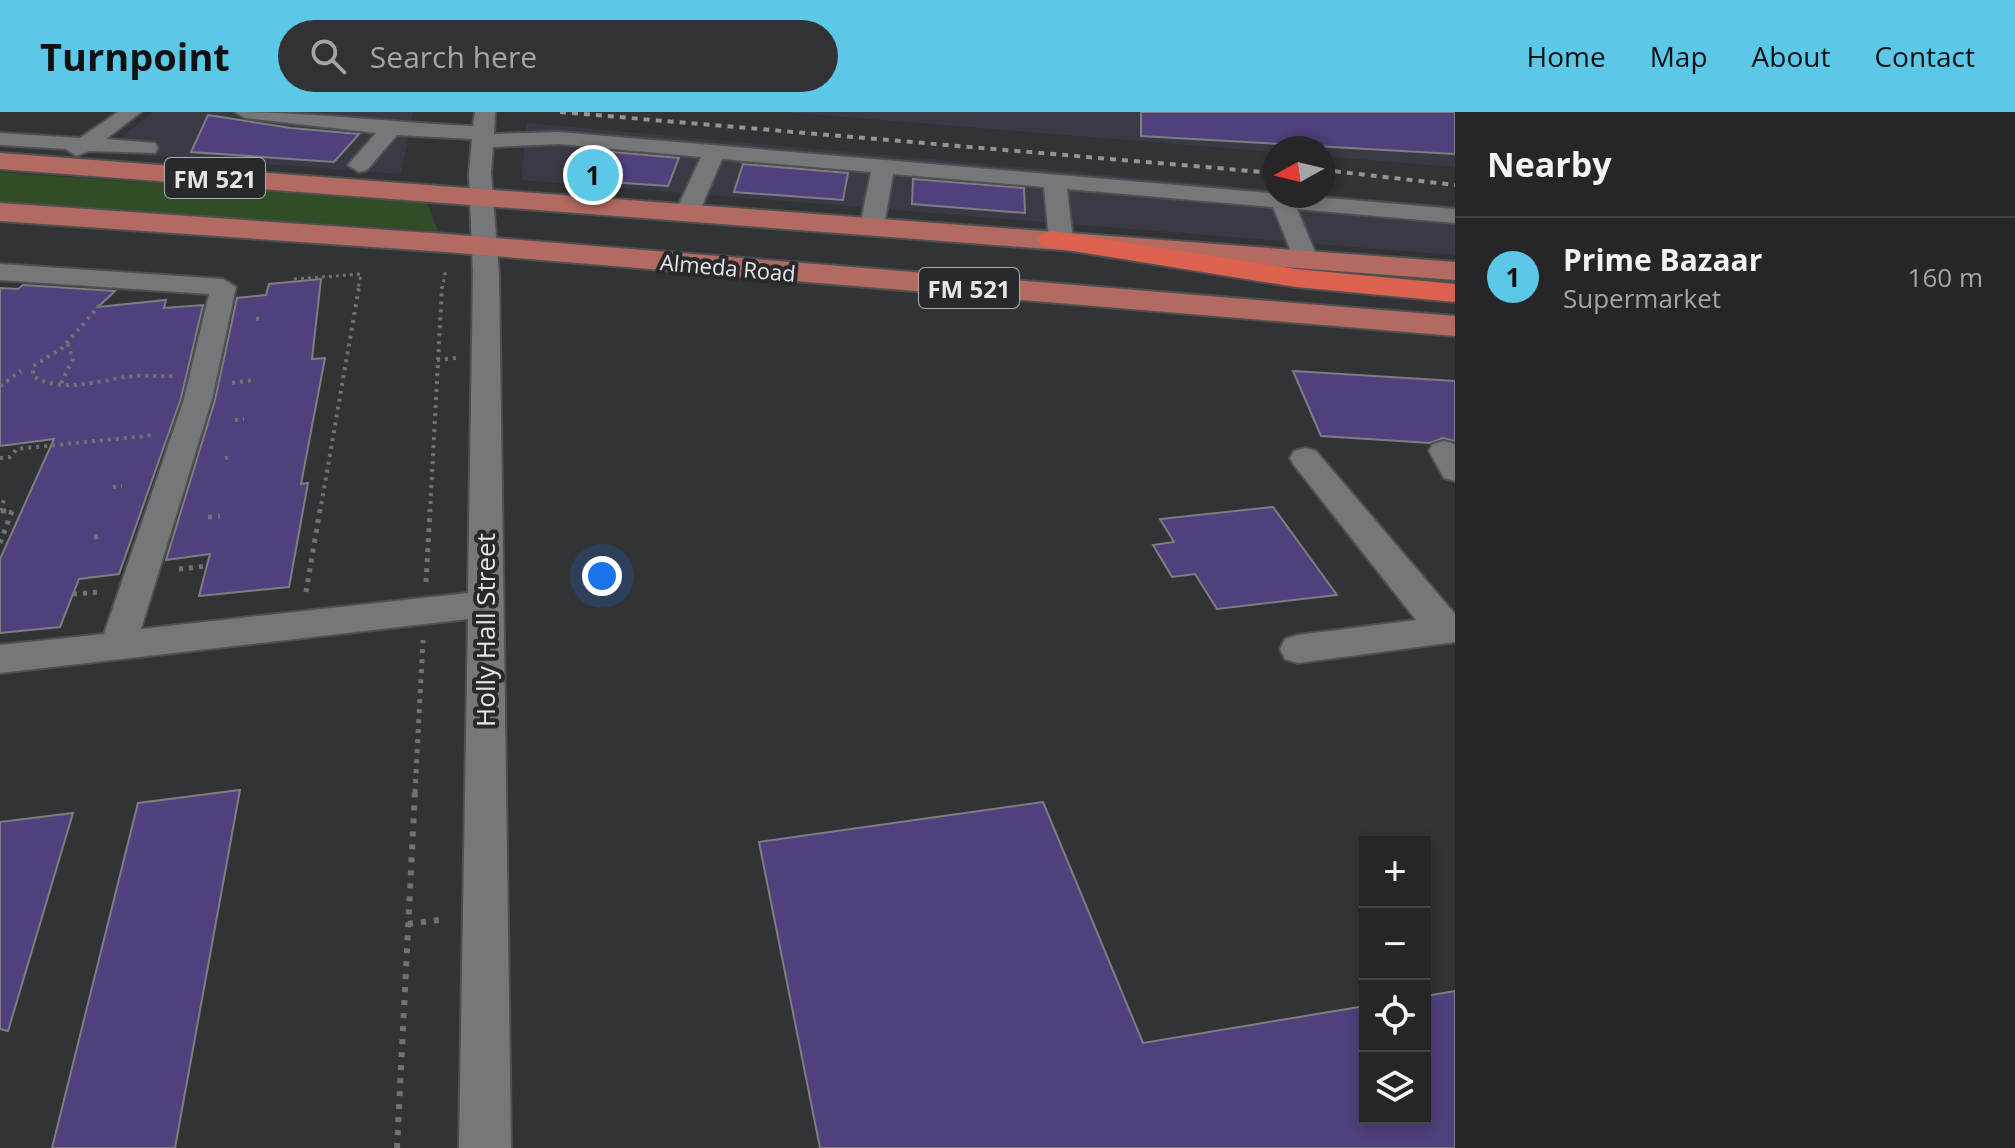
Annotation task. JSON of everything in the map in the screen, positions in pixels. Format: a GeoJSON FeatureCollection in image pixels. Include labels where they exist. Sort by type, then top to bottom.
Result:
{"type":"FeatureCollection","features":[{"type":"Feature","properties":{"kind":"highway"},"geometry":{"type":"LineString","coordinates":[[1056,240],[1296,278],[1455,293]]}},
{"type":"Feature","properties":{"kind":"main road","name":"Almeda Road"},"geometry":{"type":"LineString","coordinates":[[0,161],[1455,271]]}},
{"type":"Feature","properties":{"kind":"main road"},"geometry":{"type":"LineString","coordinates":[[590,255],[567,244],[564,236],[579,222],[616,208]]}},
{"type":"Feature","properties":{"kind":"main road","name":"Almeda Road"},"geometry":{"type":"LineString","coordinates":[[3,214],[484,246],[1455,326]]}},
{"type":"Feature","properties":{"kind":"street"},"geometry":{"type":"LineString","coordinates":[[54,166],[131,112]]}},
{"type":"Feature","properties":{"kind":"street"},"geometry":{"type":"LineString","coordinates":[[245,112],[392,129],[484,129],[1263,201]]}},
{"type":"Feature","properties":{"kind":"street"},"geometry":{"type":"LineString","coordinates":[[359,165],[392,129]]}},
{"type":"Feature","properties":{"kind":"street","name":"Holly Hall Street"},"geometry":{"type":"LineString","coordinates":[[484,129],[481,197],[486,604],[485,1148]]}},
{"type":"Feature","properties":{"kind":"street"},"geometry":{"type":"LineString","coordinates":[[0,139],[147,148]]}},
{"type":"Feature","properties":{"kind":"street"},"geometry":{"type":"LineString","coordinates":[[687,213],[714,152]]}},
{"type":"Feature","properties":{"kind":"street"},"geometry":{"type":"LineString","coordinates":[[872,226],[883,167]]}},
{"type":"Feature","properties":{"kind":"street"},"geometry":{"type":"LineString","coordinates":[[1055,183],[1056,240]]}},
{"type":"Feature","properties":{"kind":"street"},"geometry":{"type":"LineString","coordinates":[[1335,207],[1455,216]]}},
{"type":"Feature","properties":{"kind":"street"},"geometry":{"type":"LineString","coordinates":[[1285,208],[1306,259]]}},
{"type":"Feature","properties":{"kind":"street"},"geometry":{"type":"LineString","coordinates":[[0,272],[223,287],[187,432],[118,646]]}},
{"type":"Feature","properties":{"kind":"street"},"geometry":{"type":"LineString","coordinates":[[1305,458],[1450,628]]}},
{"type":"Feature","properties":{"kind":"street"},"geometry":{"type":"LineString","coordinates":[[0,659],[486,604]]}},
{"type":"Feature","properties":{"kind":"street"},"geometry":{"type":"LineString","coordinates":[[1298,649],[1450,628]]}},
{"type":"Feature","properties":{"kind":"path"},"geometry":{"type":"LineString","coordinates":[[397,1148],[441,292],[447,260]]}},
{"type":"Feature","properties":{"kind":"path"},"geometry":{"type":"LineString","coordinates":[[294,279],[361,274],[300,625]]}},
{"type":"Feature","properties":{"kind":"path"},"geometry":{"type":"LineString","coordinates":[[122,282],[68,340],[31,370],[39,381],[61,384],[202,373]]}},
{"type":"Feature","properties":{"kind":"path"},"geometry":{"type":"LineString","coordinates":[[256,319],[262,318]]}},
{"type":"Feature","properties":{"kind":"path"},"geometry":{"type":"LineString","coordinates":[[60,337],[68,340]]}},
{"type":"Feature","properties":{"kind":"path"},"geometry":{"type":"LineString","coordinates":[[61,384],[73,359],[68,340]]}},
{"type":"Feature","properties":{"kind":"path"},"geometry":{"type":"LineString","coordinates":[[0,386],[21,371]]}},
{"type":"Feature","properties":{"kind":"path"},"geometry":{"type":"LineString","coordinates":[[235,420],[244,419]]}},
{"type":"Feature","properties":{"kind":"path"},"geometry":{"type":"LineString","coordinates":[[0,458],[10,457],[17,449],[68,441],[187,432]]}},
{"type":"Feature","properties":{"kind":"path"},"geometry":{"type":"LineString","coordinates":[[225,458],[233,457]]}},
{"type":"Feature","properties":{"kind":"path"},"geometry":{"type":"LineString","coordinates":[[113,487],[122,486]]}},
{"type":"Feature","properties":{"kind":"path"},"geometry":{"type":"LineString","coordinates":[[0,543],[12,511],[0,511],[4,499]]}},
{"type":"Feature","properties":{"kind":"path"},"geometry":{"type":"LineString","coordinates":[[208,517],[220,516]]}},
{"type":"Feature","properties":{"kind":"path"},"geometry":{"type":"LineString","coordinates":[[94,537],[104,536]]}},
{"type":"Feature","properties":{"kind":"shaded area"},"geometry":{"type":"Polygon","coordinates":[[[153,112],[413,112],[401,174],[102,152],[153,112]]]}},
{"type":"Feature","properties":{"kind":"shaded area"},"geometry":{"type":"Polygon","coordinates":[[[784,112],[1455,112],[1455,167],[1335,157],[1335,136],[1263,136],[1263,151],[784,112]]]}},
{"type":"Feature","properties":{"kind":"shaded area"},"geometry":{"type":"Polygon","coordinates":[[[527,123],[1263,189],[1263,208],[1335,208],[1335,196],[1455,206],[1455,255],[521,180],[527,123]]]}},
{"type":"Feature","properties":{"kind":"green space"},"geometry":{"type":"Polygon","coordinates":[[[0,172],[427,203],[438,231],[0,203],[0,172]]]}},
{"type":"Feature","properties":{"kind":"building"},"geometry":{"type":"Polygon","coordinates":[[[1141,112],[1455,112],[1455,154],[1335,147],[1335,136],[1263,136],[1263,143],[1141,136],[1141,112]]]}},
{"type":"Feature","properties":{"kind":"building"},"geometry":{"type":"Polygon","coordinates":[[[208,115],[291,128],[359,134],[334,162],[191,152],[208,115]]]}},
{"type":"Feature","properties":{"kind":"building"},"geometry":{"type":"Polygon","coordinates":[[[580,149],[679,158],[668,186],[565,179],[580,149]]]}},
{"type":"Feature","properties":{"kind":"building"},"geometry":{"type":"Polygon","coordinates":[[[743,164],[848,173],[843,200],[734,192],[743,164]]]}},
{"type":"Feature","properties":{"kind":"building"},"geometry":{"type":"Polygon","coordinates":[[[913,179],[1024,188],[1025,213],[912,204],[913,179]]]}},
{"type":"Feature","properties":{"kind":"building"},"geometry":{"type":"Polygon","coordinates":[[[321,279],[312,359],[325,358],[301,484],[308,483],[289,587],[199,596],[210,554],[166,560],[215,400],[237,298],[266,295],[269,284],[321,279]]]}},
{"type":"Feature","properties":{"kind":"building"},"geometry":{"type":"Polygon","coordinates":[[[23,285],[115,291],[98,307],[166,300],[164,308],[203,305],[181,398],[119,574],[79,579],[60,627],[0,633],[0,559],[54,439],[0,446],[0,288],[18,289],[23,285]]]}},
{"type":"Feature","properties":{"kind":"building"},"geometry":{"type":"Polygon","coordinates":[[[1293,371],[1455,381],[1455,441],[1443,438],[1430,443],[1321,436],[1293,371]]]}},
{"type":"Feature","properties":{"kind":"building"},"geometry":{"type":"Polygon","coordinates":[[[1273,507],[1337,595],[1217,609],[1195,574],[1172,577],[1153,545],[1174,542],[1160,519],[1273,507]]]}},
{"type":"Feature","properties":{"kind":"building"},"geometry":{"type":"Polygon","coordinates":[[[240,790],[175,1148],[52,1148],[138,803],[240,790]]]}},
{"type":"Feature","properties":{"kind":"building"},"geometry":{"type":"Polygon","coordinates":[[[1043,802],[1143,1043],[1359,1007],[1359,1124],[1431,1124],[1431,995],[1455,991],[1455,1148],[820,1148],[759,842],[1043,802]]]}},
{"type":"Feature","properties":{"kind":"building"},"geometry":{"type":"Polygon","coordinates":[[[73,813],[8,1031],[0,1029],[0,822],[73,813]]]}},
{"type":"Feature","properties":{"kind":"railway"},"geometry":{"type":"LineString","coordinates":[[560,112],[1263,172]]}},
{"type":"Feature","properties":{"kind":"railway"},"geometry":{"type":"LineString","coordinates":[[1335,171],[1455,185]]}},
{"type":"Feature","properties":{"kind":"place","name":"Prime Bazaar"},"geometry":{"type":"Point","coordinates":[593,175]}}]}
